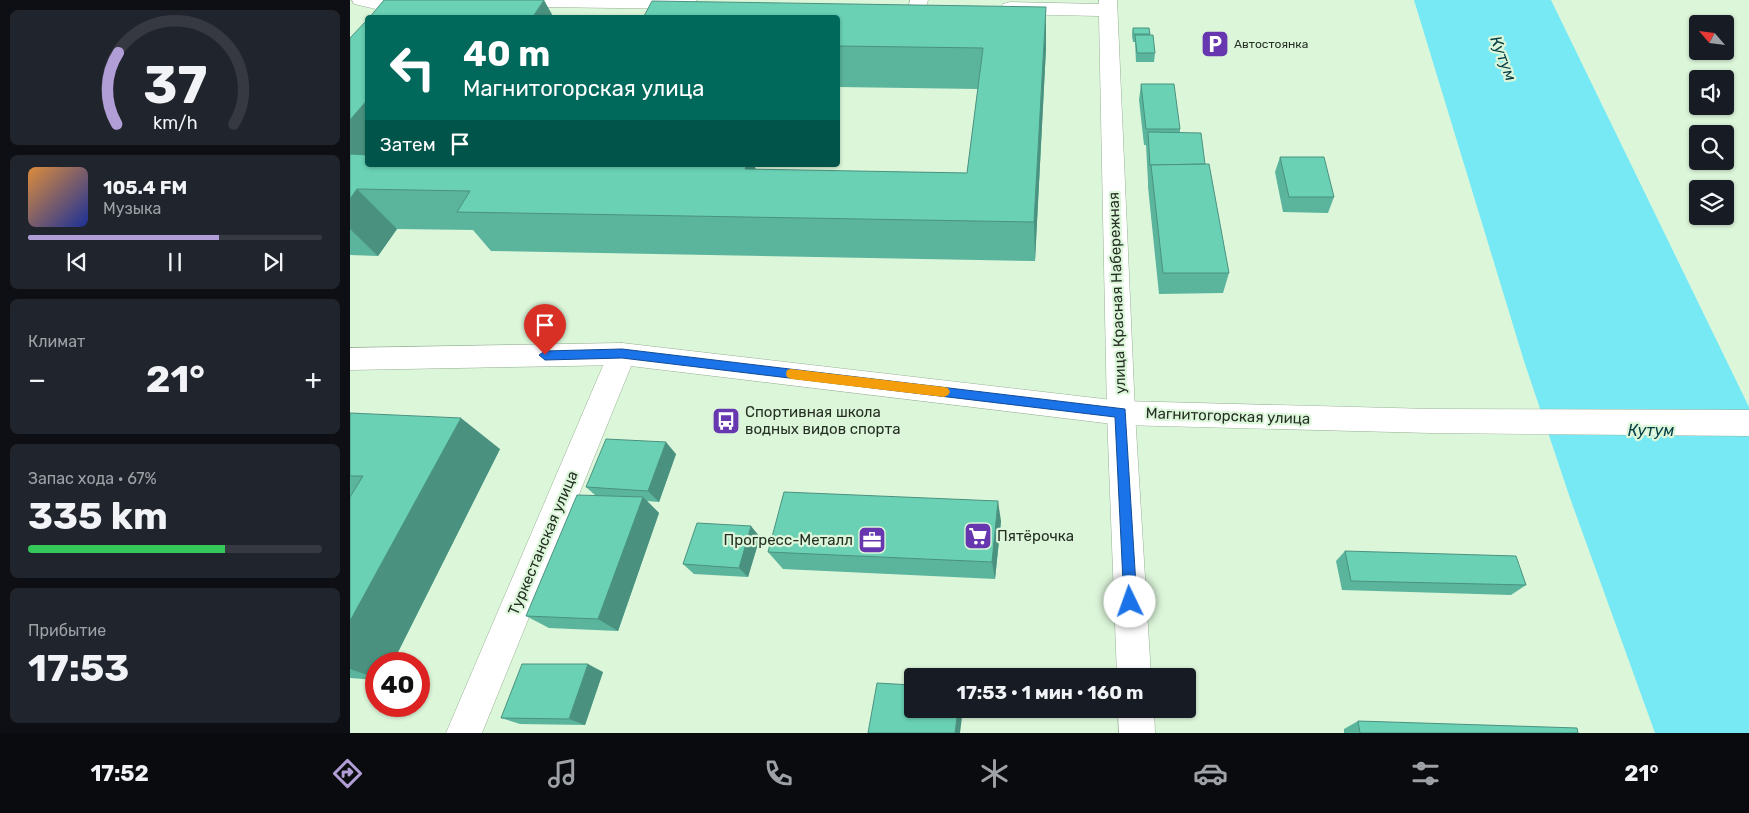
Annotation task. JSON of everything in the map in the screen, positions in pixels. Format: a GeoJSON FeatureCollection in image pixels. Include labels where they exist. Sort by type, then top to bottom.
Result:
{"type":"FeatureCollection","features":[{"type":"Feature","properties":{"kind":"street"},"geometry":{"type":"LineString","coordinates":[[361,0],[384,12],[429,0]]}},
{"type":"Feature","properties":{"kind":"street"},"geometry":{"type":"LineString","coordinates":[[466,0],[655,10],[709,4]]}},
{"type":"Feature","properties":{"kind":"street"},"geometry":{"type":"LineString","coordinates":[[898,6],[925,4]]}},
{"type":"Feature","properties":{"kind":"street"},"geometry":{"type":"LineString","coordinates":[[994,8],[1108,5]]}},
{"type":"Feature","properties":{"kind":"street","name":"улица Красная Набережная"},"geometry":{"type":"LineString","coordinates":[[1108,5],[1121,413],[1134,668]]}},
{"type":"Feature","properties":{"kind":"street","name":"Магнитогорская улица"},"geometry":{"type":"LineString","coordinates":[[351,361],[622,354],[1121,413],[1431,421],[1749,423]]}},
{"type":"Feature","properties":{"kind":"street","name":"Туркестанская улица"},"geometry":{"type":"LineString","coordinates":[[464,733],[622,354]]}},
{"type":"Feature","properties":{"kind":"street"},"geometry":{"type":"LineString","coordinates":[[1136,718],[1137,733]]}},
{"type":"Feature","properties":{"kind":"water","name":"Кутум"},"geometry":{"type":"Polygon","coordinates":[[[1414,0],[1551,0],[1749,407],[1749,733],[1655,733],[1570,498],[1524,361],[1414,0]]]}},
{"type":"Feature","properties":{"kind":"building"},"geometry":{"type":"Polygon","coordinates":[[[384,0],[544,0],[534,15],[372,15],[384,0]]]}},
{"type":"Feature","properties":{"kind":"building"},"geometry":{"type":"Polygon","coordinates":[[[652,1],[1046,7],[1034,222],[457,212],[470,191],[357,189],[350,199],[350,154],[365,155],[365,167],[746,167],[745,169],[967,173],[983,48],[840,46],[840,15],[645,15],[652,1]]]}},
{"type":"Feature","properties":{"kind":"building"},"geometry":{"type":"Polygon","coordinates":[[[365,22],[365,102],[350,120],[350,38],[365,22]]]}},
{"type":"Feature","properties":{"kind":"building"},"geometry":{"type":"Polygon","coordinates":[[[1133,28],[1149,28],[1150,34],[1133,34],[1133,28]]]}},
{"type":"Feature","properties":{"kind":"building"},"geometry":{"type":"Polygon","coordinates":[[[1135,35],[1153,35],[1155,53],[1137,53],[1135,35]]]}},
{"type":"Feature","properties":{"kind":"building"},"geometry":{"type":"Polygon","coordinates":[[[1141,84],[1174,84],[1180,129],[1146,129],[1141,84]]]}},
{"type":"Feature","properties":{"kind":"building"},"geometry":{"type":"Polygon","coordinates":[[[1148,132],[1201,133],[1205,164],[1150,166],[1148,132]]]}},
{"type":"Feature","properties":{"kind":"building"},"geometry":{"type":"Polygon","coordinates":[[[1280,157],[1324,157],[1334,197],[1289,197],[1280,157]]]}},
{"type":"Feature","properties":{"kind":"building"},"geometry":{"type":"Polygon","coordinates":[[[1209,164],[1229,273],[1163,273],[1151,165],[1209,164]]]}},
{"type":"Feature","properties":{"kind":"building"},"geometry":{"type":"Polygon","coordinates":[[[350,413],[461,418],[350,621],[350,497],[363,476],[350,476],[350,413]]]}},
{"type":"Feature","properties":{"kind":"building"},"geometry":{"type":"Polygon","coordinates":[[[606,439],[666,442],[648,491],[586,487],[606,439]]]}},
{"type":"Feature","properties":{"kind":"building"},"geometry":{"type":"Polygon","coordinates":[[[784,492],[998,501],[992,562],[768,552],[784,492]]]}},
{"type":"Feature","properties":{"kind":"building"},"geometry":{"type":"Polygon","coordinates":[[[577,495],[643,497],[598,619],[526,616],[577,495]]]}},
{"type":"Feature","properties":{"kind":"building"},"geometry":{"type":"Polygon","coordinates":[[[697,523],[751,526],[739,568],[683,564],[697,523]]]}},
{"type":"Feature","properties":{"kind":"building"},"geometry":{"type":"Polygon","coordinates":[[[1345,551],[1516,556],[1526,585],[1351,581],[1345,551]]]}},
{"type":"Feature","properties":{"kind":"building"},"geometry":{"type":"Polygon","coordinates":[[[522,664],[588,664],[569,719],[501,718],[522,664]]]}},
{"type":"Feature","properties":{"kind":"building"},"geometry":{"type":"Polygon","coordinates":[[[877,683],[904,685],[904,718],[957,718],[955,733],[868,733],[877,683]]]}},
{"type":"Feature","properties":{"kind":"building"},"geometry":{"type":"Polygon","coordinates":[[[1358,721],[1577,728],[1578,733],[1360,733],[1358,721]]]}},
{"type":"Feature","properties":{"kind":"slow traffic"},"geometry":{"type":"LineString","coordinates":[[791,374],[944,392]]}},
{"type":"Feature","properties":{"kind":"place","name":"Автостоянка"},"geometry":{"type":"Point","coordinates":[1215,44]}},
{"type":"Feature","properties":{"kind":"place","name":"Спортивная школа водных видов спорта"},"geometry":{"type":"Point","coordinates":[726,421]}},
{"type":"Feature","properties":{"kind":"place","name":"Пятёрочка"},"geometry":{"type":"Point","coordinates":[978,536]}},
{"type":"Feature","properties":{"kind":"place","name":"Прогресс-Металл"},"geometry":{"type":"Point","coordinates":[872,540]}},
{"type":"Feature","properties":{"kind":"route"},"geometry":{"type":"LineString","coordinates":[[545,355],[622,354],[1121,413],[1130,602]]}}]}
